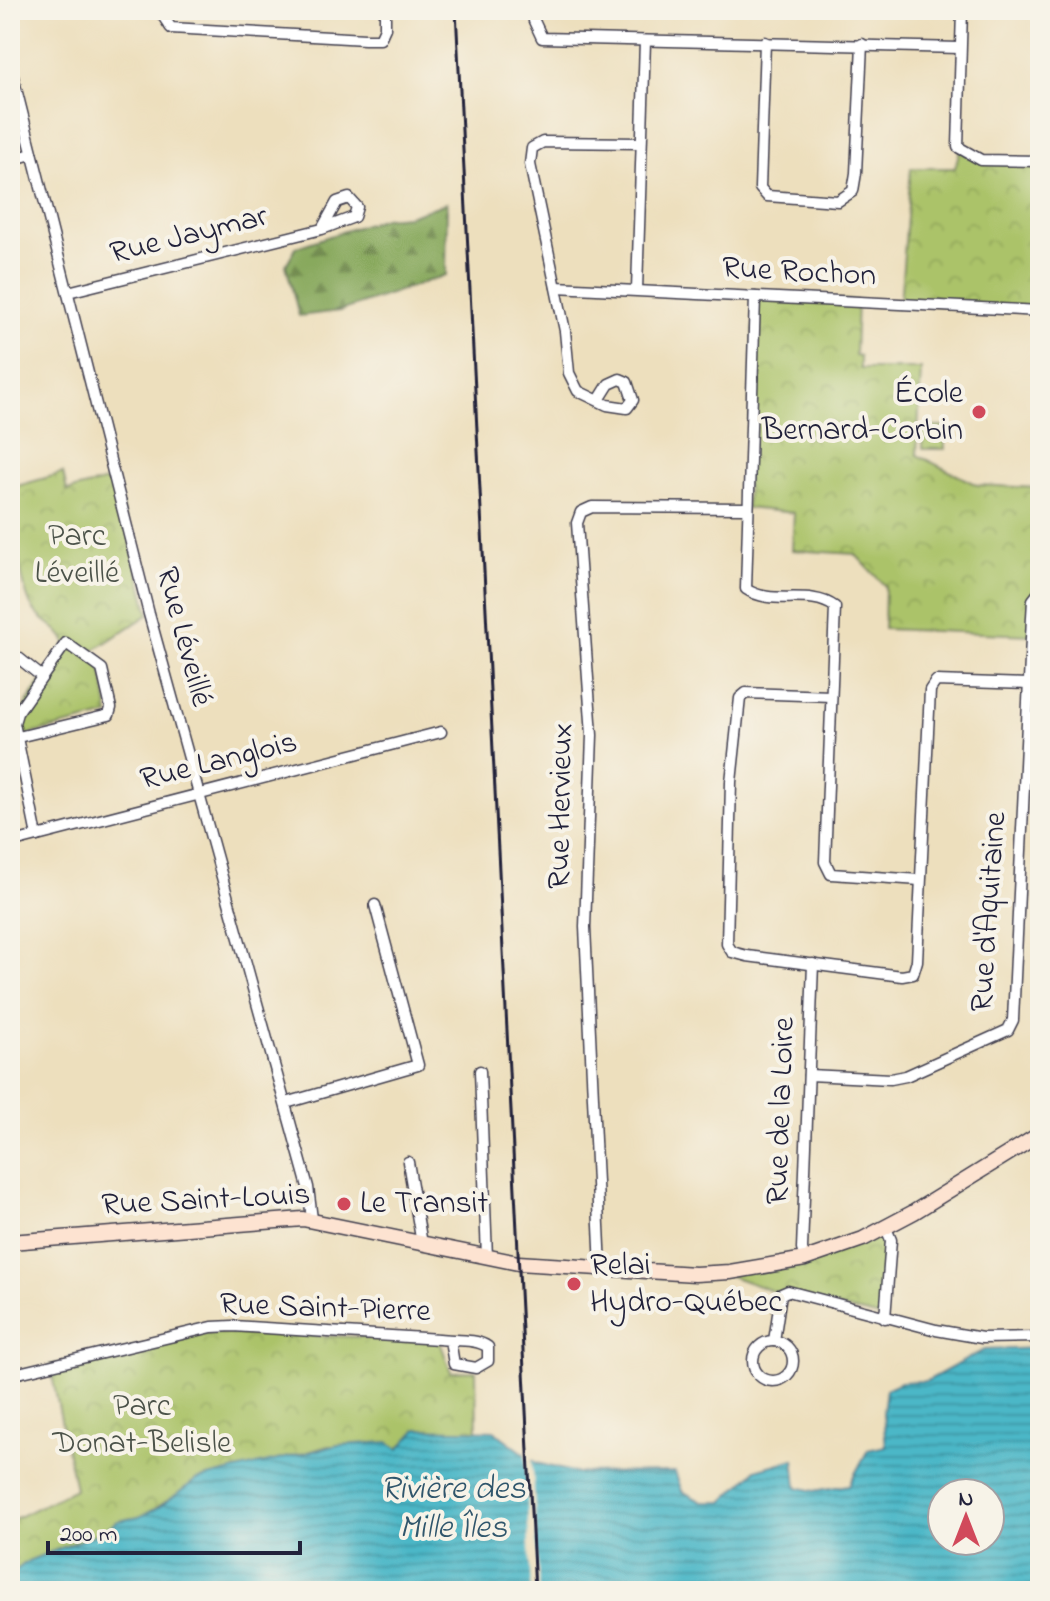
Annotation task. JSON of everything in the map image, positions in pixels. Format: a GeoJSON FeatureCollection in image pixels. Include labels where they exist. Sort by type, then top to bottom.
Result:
{"type":"FeatureCollection","features":[{"type":"Feature","properties":{"kind":"main road","name":"Rue Saint-Louis"},"geometry":{"type":"LineString","coordinates":[[10,1242],[312,1219],[492,1258],[702,1274],[805,1259],[886,1228],[1040,1134]]}},
{"type":"Feature","properties":{"kind":"street"},"geometry":{"type":"LineString","coordinates":[[159,10],[171,28],[365,39],[380,39],[385,28],[385,10]]}},
{"type":"Feature","properties":{"kind":"street"},"geometry":{"type":"LineString","coordinates":[[534,10],[534,21],[542,38],[960,48]]}},
{"type":"Feature","properties":{"kind":"street"},"geometry":{"type":"LineString","coordinates":[[962,10],[958,147],[981,160],[1040,161]]}},
{"type":"Feature","properties":{"kind":"street"},"geometry":{"type":"LineString","coordinates":[[637,290],[645,41]]}},
{"type":"Feature","properties":{"kind":"street"},"geometry":{"type":"LineString","coordinates":[[765,42],[760,188],[767,196],[838,201],[853,191],[856,173],[862,44]]}},
{"type":"Feature","properties":{"kind":"street","name":"Rue Léveillé"},"geometry":{"type":"LineString","coordinates":[[10,65],[198,794],[308,1187],[312,1219]]}},
{"type":"Feature","properties":{"kind":"street"},"geometry":{"type":"LineString","coordinates":[[599,400],[578,391],[569,373],[556,287],[530,164],[532,148],[543,142],[641,143]]}},
{"type":"Feature","properties":{"kind":"street"},"geometry":{"type":"LineString","coordinates":[[10,160],[32,154]]}},
{"type":"Feature","properties":{"kind":"street","name":"Rue Jaymar"},"geometry":{"type":"LineString","coordinates":[[68,292],[322,229]]}},
{"type":"Feature","properties":{"kind":"street","name":"Rue Rochon"},"geometry":{"type":"LineString","coordinates":[[556,287],[1040,311]]}},
{"type":"Feature","properties":{"kind":"street"},"geometry":{"type":"LineString","coordinates":[[755,297],[746,508],[746,589],[756,596],[824,600],[835,607],[825,862],[831,874],[920,880]]}},
{"type":"Feature","properties":{"kind":"street","name":"Rue Hervieux"},"geometry":{"type":"LineString","coordinates":[[601,1268],[585,927],[592,735],[577,523],[581,512],[592,507],[746,508]]}},
{"type":"Feature","properties":{"kind":"street","name":"Rue d'Aquitaine"},"geometry":{"type":"LineString","coordinates":[[809,1075],[891,1079],[906,1076],[1008,1030],[1013,1020],[1033,600],[1040,591]]}},
{"type":"Feature","properties":{"kind":"street"},"geometry":{"type":"LineString","coordinates":[[14,738],[109,715],[111,708],[102,669],[74,645],[66,643],[17,713],[14,738],[37,836]]}},
{"type":"Feature","properties":{"kind":"street"},"geometry":{"type":"LineString","coordinates":[[10,651],[41,676]]}},
{"type":"Feature","properties":{"kind":"street"},"geometry":{"type":"LineString","coordinates":[[831,696],[746,693],[740,698],[731,782],[727,944],[732,952],[747,956],[902,976],[913,974],[930,690],[936,681],[950,680],[1029,684]]}},
{"type":"Feature","properties":{"kind":"street","name":"Rue Langlois"},"geometry":{"type":"LineString","coordinates":[[10,843],[441,732]]}},
{"type":"Feature","properties":{"kind":"street"},"geometry":{"type":"LineString","coordinates":[[286,1103],[418,1065],[375,905]]}},
{"type":"Feature","properties":{"kind":"street","name":"Rue de la Loire"},"geometry":{"type":"LineString","coordinates":[[805,1259],[802,1249],[813,964]]}},
{"type":"Feature","properties":{"kind":"street"},"geometry":{"type":"LineString","coordinates":[[480,1071],[492,1258]]}},
{"type":"Feature","properties":{"kind":"street"},"geometry":{"type":"LineString","coordinates":[[408,1162],[422,1244]]}},
{"type":"Feature","properties":{"kind":"street"},"geometry":{"type":"LineString","coordinates":[[885,1318],[891,1240],[886,1228]]}},
{"type":"Feature","properties":{"kind":"street"},"geometry":{"type":"LineString","coordinates":[[774,1341],[781,1294],[788,1291],[885,1318],[982,1338],[1040,1337]]}},
{"type":"Feature","properties":{"kind":"street","name":"Rue Saint-Pierre"},"geometry":{"type":"LineString","coordinates":[[10,1375],[212,1327],[450,1340]]}},
{"type":"Feature","properties":{"kind":"green space"},"geometry":{"type":"Polygon","coordinates":[[[960,149],[970,157],[1040,161],[1040,311],[900,303],[911,168],[955,168],[960,149]]]}},
{"type":"Feature","properties":{"kind":"green space"},"geometry":{"type":"Polygon","coordinates":[[[447,203],[446,275],[340,311],[299,316],[286,265],[296,247],[384,218],[408,216],[447,203]]]}},
{"type":"Feature","properties":{"kind":"green space"},"geometry":{"type":"Polygon","coordinates":[[[755,297],[857,301],[855,355],[860,356],[860,369],[921,369],[917,455],[977,485],[1040,488],[1040,591],[1031,635],[884,629],[885,586],[855,554],[792,550],[794,513],[746,508],[755,297]]]}},
{"type":"Feature","properties":{"kind":"green space"},"geometry":{"type":"Polygon","coordinates":[[[923,427],[944,427],[945,449],[923,449],[923,427]]]}},
{"type":"Feature","properties":{"kind":"green space","name":"Parc Léveillé"},"geometry":{"type":"Polygon","coordinates":[[[63,473],[67,491],[115,479],[149,614],[87,655],[102,669],[109,715],[14,738],[14,723],[66,643],[59,632],[35,612],[28,597],[17,549],[10,488],[63,473]]]}},
{"type":"Feature","properties":{"kind":"green space"},"geometry":{"type":"Polygon","coordinates":[[[886,1228],[885,1318],[781,1294],[717,1271],[772,1266],[886,1228]]]}},
{"type":"Feature","properties":{"kind":"green space","name":"Parc Donat-Belisle"},"geometry":{"type":"Polygon","coordinates":[[[208,1333],[439,1339],[451,1372],[476,1371],[477,1435],[405,1442],[399,1449],[328,1446],[186,1489],[145,1515],[10,1574],[10,1521],[75,1489],[50,1365],[208,1333]]]}},
{"type":"Feature","properties":{"kind":"water","name":"Rivière des Mille Îles"},"geometry":{"type":"Polygon","coordinates":[[[1040,1348],[1040,1591],[10,1591],[10,1575],[28,1561],[97,1534],[118,1521],[139,1517],[158,1508],[196,1480],[338,1445],[388,1442],[399,1449],[417,1429],[494,1431],[537,1463],[576,1473],[675,1472],[682,1491],[702,1502],[723,1502],[756,1470],[794,1459],[797,1487],[814,1491],[849,1485],[868,1450],[886,1446],[883,1413],[886,1389],[901,1382],[927,1381],[984,1350],[1040,1348]]]}},
{"type":"Feature","properties":{"kind":"pier"},"geometry":{"type":"Polygon","coordinates":[[[525,1448],[532,1454],[539,1591],[531,1591],[525,1448]]]}},
{"type":"Feature","properties":{"kind":"railway"},"geometry":{"type":"LineString","coordinates":[[456,10],[535,1591]]}},
{"type":"Feature","properties":{"kind":"place","name":"École Bernard-Corbin"},"geometry":{"type":"Point","coordinates":[979,412]}},
{"type":"Feature","properties":{"kind":"place","name":"Le Transit"},"geometry":{"type":"Point","coordinates":[344,1204]}},
{"type":"Feature","properties":{"kind":"place","name":"Relai Hydro-Québec"},"geometry":{"type":"Point","coordinates":[574,1284]}}]}
